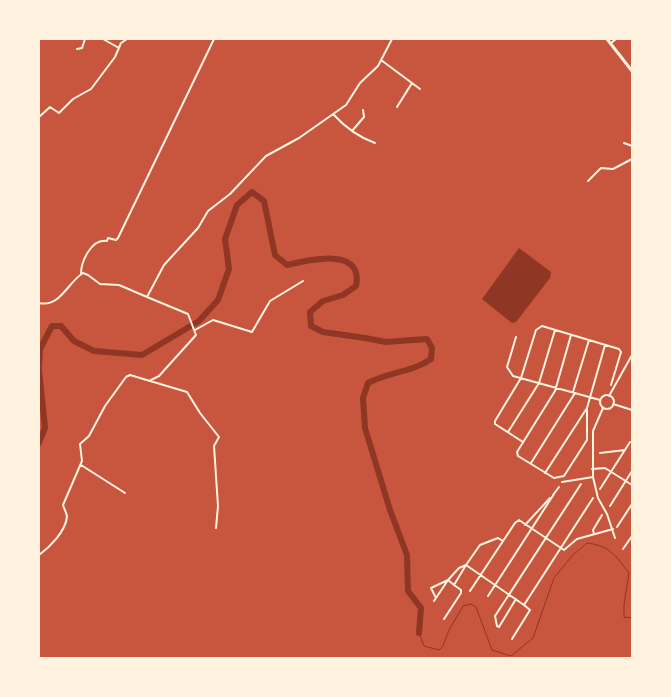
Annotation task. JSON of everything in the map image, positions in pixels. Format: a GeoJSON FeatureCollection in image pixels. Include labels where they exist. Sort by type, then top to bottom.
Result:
{"type":"FeatureCollection","features":[{"type":"Feature","properties":{"kind":"main road"},"geometry":{"type":"LineString","coordinates":[[607,39],[632,71]]}},
{"type":"Feature","properties":{"kind":"street"},"geometry":{"type":"LineString","coordinates":[[77,49],[82,48],[85,39]]}},
{"type":"Feature","properties":{"kind":"street"},"geometry":{"type":"LineString","coordinates":[[103,39],[119,48]]}},
{"type":"Feature","properties":{"kind":"street"},"geometry":{"type":"LineString","coordinates":[[39,117],[50,107],[59,113],[73,99],[88,92],[116,57],[121,43],[127,39]]}},
{"type":"Feature","properties":{"kind":"street"},"geometry":{"type":"LineString","coordinates":[[39,303],[46,304],[55,301],[81,274],[83,260],[94,244],[102,240],[107,240],[108,238],[116,240],[118,238],[214,39]]}},
{"type":"Feature","properties":{"kind":"street"},"geometry":{"type":"LineString","coordinates":[[147,297],[164,265],[198,228],[208,211],[230,194],[266,156],[299,138],[350,100],[360,83],[372,72],[381,60],[392,39]]}},
{"type":"Feature","properties":{"kind":"street"},"geometry":{"type":"LineString","coordinates":[[610,44],[616,39]]}},
{"type":"Feature","properties":{"kind":"street"},"geometry":{"type":"LineString","coordinates":[[381,60],[420,89]]}},
{"type":"Feature","properties":{"kind":"street"},"geometry":{"type":"LineString","coordinates":[[398,106],[412,83]]}},
{"type":"Feature","properties":{"kind":"street"},"geometry":{"type":"LineString","coordinates":[[352,131],[364,117],[363,110]]}},
{"type":"Feature","properties":{"kind":"street"},"geometry":{"type":"LineString","coordinates":[[333,114],[352,131],[366,140],[375,143]]}},
{"type":"Feature","properties":{"kind":"street"},"geometry":{"type":"LineString","coordinates":[[624,143],[632,146]]}},
{"type":"Feature","properties":{"kind":"street"},"geometry":{"type":"LineString","coordinates":[[588,181],[601,168],[613,169],[632,159]]}},
{"type":"Feature","properties":{"kind":"street"},"geometry":{"type":"LineString","coordinates":[[81,274],[88,275],[100,284],[119,285],[190,316],[195,329],[195,336],[159,376],[151,380]]}},
{"type":"Feature","properties":{"kind":"street"},"geometry":{"type":"LineString","coordinates":[[195,329],[212,320],[252,332],[270,301],[303,281]]}},
{"type":"Feature","properties":{"kind":"street"},"geometry":{"type":"LineString","coordinates":[[523,442],[495,424],[495,421],[521,378],[536,330],[542,326],[620,349],[622,352],[611,385]]}},
{"type":"Feature","properties":{"kind":"street"},"geometry":{"type":"LineString","coordinates":[[508,432],[539,383],[555,330]]}},
{"type":"Feature","properties":{"kind":"street"},"geometry":{"type":"LineString","coordinates":[[571,335],[556,388],[517,454],[554,478],[564,476],[586,440],[587,408],[605,345]]}},
{"type":"Feature","properties":{"kind":"street"},"geometry":{"type":"LineString","coordinates":[[516,337],[507,367],[514,376],[600,400]]}},
{"type":"Feature","properties":{"kind":"street"},"geometry":{"type":"LineString","coordinates":[[531,463],[574,393],[589,340]]}},
{"type":"Feature","properties":{"kind":"street"},"geometry":{"type":"LineString","coordinates":[[600,400],[605,396],[609,396],[632,355]]}},
{"type":"Feature","properties":{"kind":"street"},"geometry":{"type":"LineString","coordinates":[[39,555],[52,544],[65,522],[66,514],[63,501],[81,465],[82,457],[80,444],[89,436],[106,406],[126,377],[130,375],[151,380],[187,392],[200,413],[219,438],[214,446],[218,506],[216,528]]}},
{"type":"Feature","properties":{"kind":"street"},"geometry":{"type":"LineString","coordinates":[[609,396],[613,399],[613,404]]}},
{"type":"Feature","properties":{"kind":"street"},"geometry":{"type":"LineString","coordinates":[[600,400],[600,405],[604,408],[610,408],[613,404]]}},
{"type":"Feature","properties":{"kind":"street"},"geometry":{"type":"LineString","coordinates":[[613,404],[632,410]]}},
{"type":"Feature","properties":{"kind":"street"},"geometry":{"type":"LineString","coordinates":[[545,473],[587,408]]}},
{"type":"Feature","properties":{"kind":"street"},"geometry":{"type":"LineString","coordinates":[[604,408],[593,431],[592,469],[598,498],[613,529],[615,538]]}},
{"type":"Feature","properties":{"kind":"street"},"geometry":{"type":"LineString","coordinates":[[600,489],[630,442]]}},
{"type":"Feature","properties":{"kind":"street"},"geometry":{"type":"LineString","coordinates":[[600,453],[625,450]]}},
{"type":"Feature","properties":{"kind":"street"},"geometry":{"type":"LineString","coordinates":[[81,465],[126,493]]}},
{"type":"Feature","properties":{"kind":"street"},"geometry":{"type":"LineString","coordinates":[[592,469],[605,468],[632,485]]}},
{"type":"Feature","properties":{"kind":"street"},"geometry":{"type":"LineString","coordinates":[[610,506],[632,471]]}},
{"type":"Feature","properties":{"kind":"street"},"geometry":{"type":"LineString","coordinates":[[562,482],[593,477]]}},
{"type":"Feature","properties":{"kind":"street"},"geometry":{"type":"LineString","coordinates":[[516,599],[499,627],[497,626],[496,616],[581,484]]}},
{"type":"Feature","properties":{"kind":"street"},"geometry":{"type":"LineString","coordinates":[[488,596],[559,487]]}},
{"type":"Feature","properties":{"kind":"street"},"geometry":{"type":"LineString","coordinates":[[525,525],[554,494]]}},
{"type":"Feature","properties":{"kind":"street"},"geometry":{"type":"LineString","coordinates":[[524,605],[593,498]]}},
{"type":"Feature","properties":{"kind":"street"},"geometry":{"type":"LineString","coordinates":[[617,527],[632,504]]}},
{"type":"Feature","properties":{"kind":"street"},"geometry":{"type":"LineString","coordinates":[[594,534],[593,530],[602,515]]}},
{"type":"Feature","properties":{"kind":"street"},"geometry":{"type":"LineString","coordinates":[[470,591],[518,520],[560,548],[567,550],[577,539],[613,529]]}},
{"type":"Feature","properties":{"kind":"street"},"geometry":{"type":"LineString","coordinates":[[624,549],[632,536]]}},
{"type":"Feature","properties":{"kind":"street"},"geometry":{"type":"LineString","coordinates":[[454,585],[480,545],[498,538],[503,541]]}},
{"type":"Feature","properties":{"kind":"street"},"geometry":{"type":"LineString","coordinates":[[466,565],[530,610],[512,639]]}},
{"type":"Feature","properties":{"kind":"street"},"geometry":{"type":"LineString","coordinates":[[434,601],[448,580],[460,568],[466,565]]}},
{"type":"Feature","properties":{"kind":"street"},"geometry":{"type":"LineString","coordinates":[[444,619],[461,593],[461,590],[448,580]]}},
{"type":"Feature","properties":{"kind":"street"},"geometry":{"type":"LineString","coordinates":[[436,598],[431,588],[448,580]]}},
{"type":"Feature","properties":{"kind":"shaded area"},"geometry":{"type":"Polygon","coordinates":[[[519,248],[551,272],[550,278],[516,322],[512,323],[482,299],[519,248]]]}},
{"type":"Feature","properties":{"kind":"waterway"},"geometry":{"type":"LineString","coordinates":[[39,367],[40,349],[52,326],[61,326],[74,341],[94,351],[142,355],[199,321],[218,300],[229,269],[225,239],[237,205],[252,192],[264,201],[275,255],[287,265],[320,259],[343,260],[352,265],[356,273],[356,286],[343,295],[323,301],[310,312],[311,326],[323,332],[386,342],[427,339],[432,348],[431,359],[424,363],[416,367],[384,376],[368,383],[363,398],[365,428],[390,510],[407,555],[408,591],[421,608],[419,633]]}},
{"type":"Feature","properties":{"kind":"waterway"},"geometry":{"type":"LineString","coordinates":[[39,370],[45,428],[39,443]]}},
{"type":"Feature","properties":{"kind":"waterway"},"geometry":{"type":"LineString","coordinates":[[419,633],[424,646],[439,650],[443,646],[449,630],[463,606],[471,604],[476,607],[492,650],[511,656],[533,638],[554,578],[572,556],[587,543],[595,544],[607,549],[620,561],[629,573],[624,604],[624,617],[632,618]]}}]}
